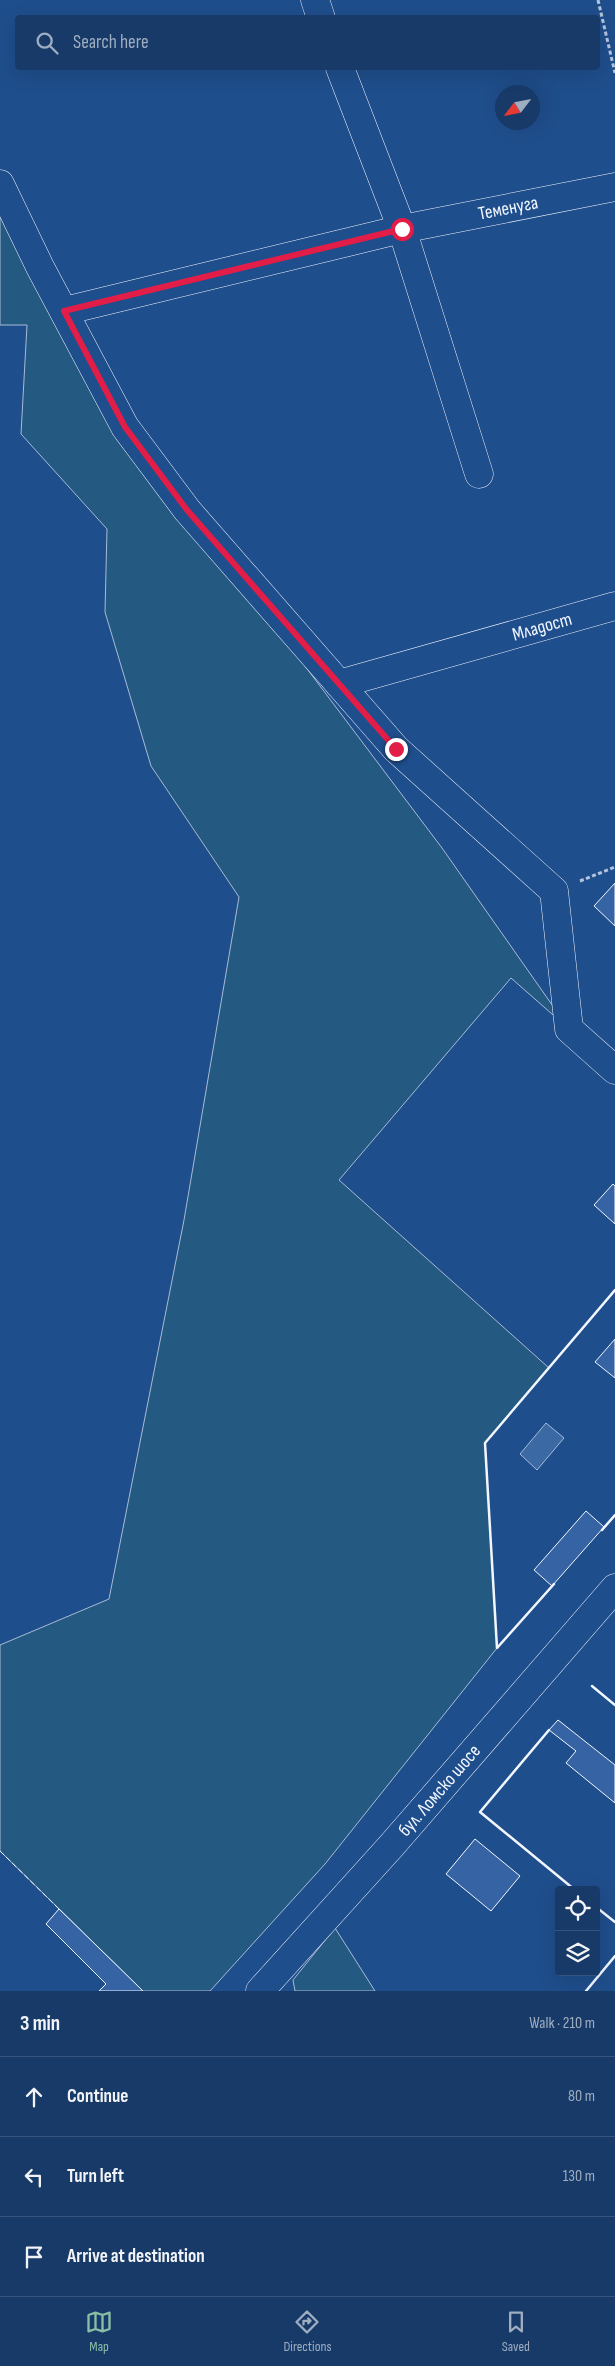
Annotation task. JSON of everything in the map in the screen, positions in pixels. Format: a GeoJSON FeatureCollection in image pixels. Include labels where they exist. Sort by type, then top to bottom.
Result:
{"type":"FeatureCollection","features":[{"type":"Feature","properties":{"kind":"street"},"geometry":{"type":"LineString","coordinates":[[315,0],[320,15]]}},
{"type":"Feature","properties":{"kind":"street"},"geometry":{"type":"LineString","coordinates":[[341,70],[402,229],[479,474]]}},
{"type":"Feature","properties":{"kind":"street"},"geometry":{"type":"LineString","coordinates":[[0,184],[13,214],[131,434],[187,510],[396,749],[554,891],[569,1029],[615,1070]]}},
{"type":"Feature","properties":{"kind":"street","name":"Теменуга"},"geometry":{"type":"LineString","coordinates":[[64,311],[402,229],[615,187]]}},
{"type":"Feature","properties":{"kind":"street","name":"Младост"},"geometry":{"type":"LineString","coordinates":[[339,684],[615,606]]}},
{"type":"Feature","properties":{"kind":"street","name":"бул. Ломско шосе"},"geometry":{"type":"LineString","coordinates":[[260,1991],[392,1845],[615,1588]]}},
{"type":"Feature","properties":{"kind":"path"},"geometry":{"type":"LineString","coordinates":[[598,0],[615,73]]}},
{"type":"Feature","properties":{"kind":"path"},"geometry":{"type":"LineString","coordinates":[[554,891],[615,867]]}},
{"type":"Feature","properties":{"kind":"shaded area"},"geometry":{"type":"Polygon","coordinates":[[[0,184],[125,427],[442,848],[569,1029],[511,978],[339,1180],[549,1368],[485,1443],[497,1648],[325,1864],[210,1991],[143,1991],[0,1851],[0,1645],[109,1599],[184,1220],[239,897],[151,766],[105,612],[107,529],[21,434],[27,325],[0,325],[0,184]]]}},
{"type":"Feature","properties":{"kind":"shaded area"},"geometry":{"type":"Polygon","coordinates":[[[546,1423],[564,1438],[537,1470],[520,1454],[546,1423]]]}},
{"type":"Feature","properties":{"kind":"shaded area"},"geometry":{"type":"Polygon","coordinates":[[[335,1928],[375,1991],[295,1991],[293,1980],[335,1928]]]}},
{"type":"Feature","properties":{"kind":"building"},"geometry":{"type":"Polygon","coordinates":[[[615,883],[615,926],[594,906],[615,883]]]}},
{"type":"Feature","properties":{"kind":"building"},"geometry":{"type":"Polygon","coordinates":[[[613,1184],[615,1186],[615,1224],[594,1205],[613,1184]]]}},
{"type":"Feature","properties":{"kind":"building"},"geometry":{"type":"Polygon","coordinates":[[[615,1339],[615,1378],[595,1362],[615,1339]]]}},
{"type":"Feature","properties":{"kind":"building"},"geometry":{"type":"Polygon","coordinates":[[[586,1511],[604,1527],[552,1586],[534,1570],[586,1511]]]}},
{"type":"Feature","properties":{"kind":"building"},"geometry":{"type":"Polygon","coordinates":[[[558,1720],[615,1765],[615,1803],[566,1763],[576,1751],[549,1730],[558,1720]]]}},
{"type":"Feature","properties":{"kind":"building"},"geometry":{"type":"Polygon","coordinates":[[[475,1839],[520,1876],[491,1911],[446,1874],[475,1839]]]}},
{"type":"Feature","properties":{"kind":"building"},"geometry":{"type":"Polygon","coordinates":[[[59,1909],[143,1991],[99,1991],[106,1984],[46,1924],[59,1909]]]}},
{"type":"Feature","properties":{"kind":"fence"},"geometry":{"type":"LineString","coordinates":[[0,1851],[61,1911]]}},
{"type":"Feature","properties":{"kind":"wall"},"geometry":{"type":"LineString","coordinates":[[554,1584],[497,1648],[485,1443],[615,1290]]}},
{"type":"Feature","properties":{"kind":"wall"},"geometry":{"type":"LineString","coordinates":[[602,1530],[615,1515]]}},
{"type":"Feature","properties":{"kind":"wall"},"geometry":{"type":"LineString","coordinates":[[592,1686],[615,1705]]}},
{"type":"Feature","properties":{"kind":"wall"},"geometry":{"type":"LineString","coordinates":[[549,1730],[480,1812],[570,1886]]}},
{"type":"Feature","properties":{"kind":"wall"},"geometry":{"type":"LineString","coordinates":[[600,1910],[615,1922]]}},
{"type":"Feature","properties":{"kind":"wall"},"geometry":{"type":"LineString","coordinates":[[586,1991],[615,1956]]}},
{"type":"Feature","properties":{"kind":"route"},"geometry":{"type":"LineString","coordinates":[[396,749],[187,510],[125,427],[64,311],[402,229]]}}]}
